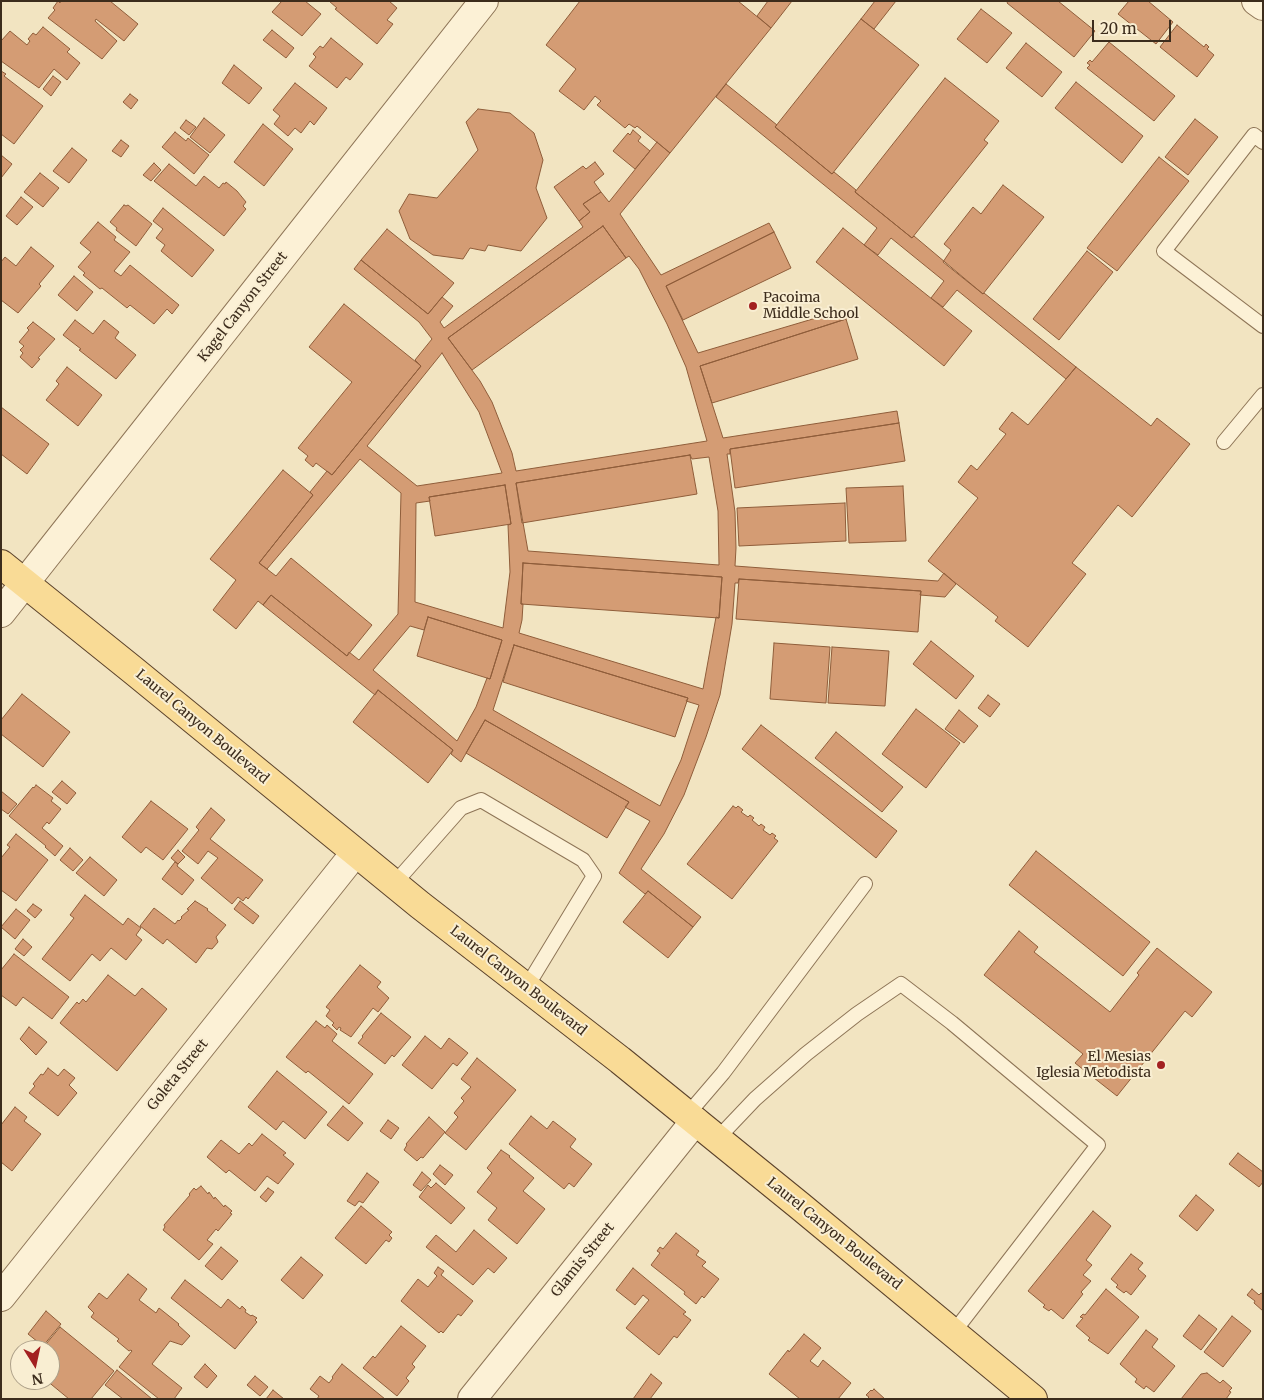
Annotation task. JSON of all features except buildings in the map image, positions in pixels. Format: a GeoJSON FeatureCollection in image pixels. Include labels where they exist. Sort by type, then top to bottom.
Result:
{"type":"FeatureCollection","features":[{"type":"Feature","properties":{"kind":"main road","name":"Laurel Canyon Boulevard"},"geometry":{"type":"LineString","coordinates":[[1,564],[355,853],[717,1139],[1033,1399]]}},
{"type":"Feature","properties":{"kind":"street","name":"Kagel Canyon Street"},"geometry":{"type":"LineString","coordinates":[[1,613],[484,1]]}},
{"type":"Feature","properties":{"kind":"street"},"geometry":{"type":"LineString","coordinates":[[1256,1],[1263,6]]}},
{"type":"Feature","properties":{"kind":"street","name":"Goleta Street"},"geometry":{"type":"LineString","coordinates":[[1,1296],[355,853]]}},
{"type":"Feature","properties":{"kind":"street","name":"Glamis Street"},"geometry":{"type":"LineString","coordinates":[[472,1399],[691,1118]]}},
{"type":"Feature","properties":{"kind":"lane"},"geometry":{"type":"LineString","coordinates":[[1263,142],[1254,135],[1164,251],[1263,326]]}},
{"type":"Feature","properties":{"kind":"lane"},"geometry":{"type":"LineString","coordinates":[[1224,442],[1263,395]]}},
{"type":"Feature","properties":{"kind":"lane"},"geometry":{"type":"LineString","coordinates":[[394,884],[461,808],[481,800],[583,860],[594,876],[526,988]]}},
{"type":"Feature","properties":{"kind":"lane"},"geometry":{"type":"LineString","coordinates":[[691,1118],[865,884]]}},
{"type":"Feature","properties":{"kind":"lane"},"geometry":{"type":"LineString","coordinates":[[717,1139],[755,1099],[806,1054],[857,1014],[901,984],[952,1023],[1098,1146],[954,1333]]}},
{"type":"Feature","properties":{"kind":"place","name":"Pacoima Middle School"},"geometry":{"type":"Point","coordinates":[753,306]}},
{"type":"Feature","properties":{"kind":"place","name":"El Mesias Iglesia Metodista"},"geometry":{"type":"Point","coordinates":[1161,1065]}}]}
